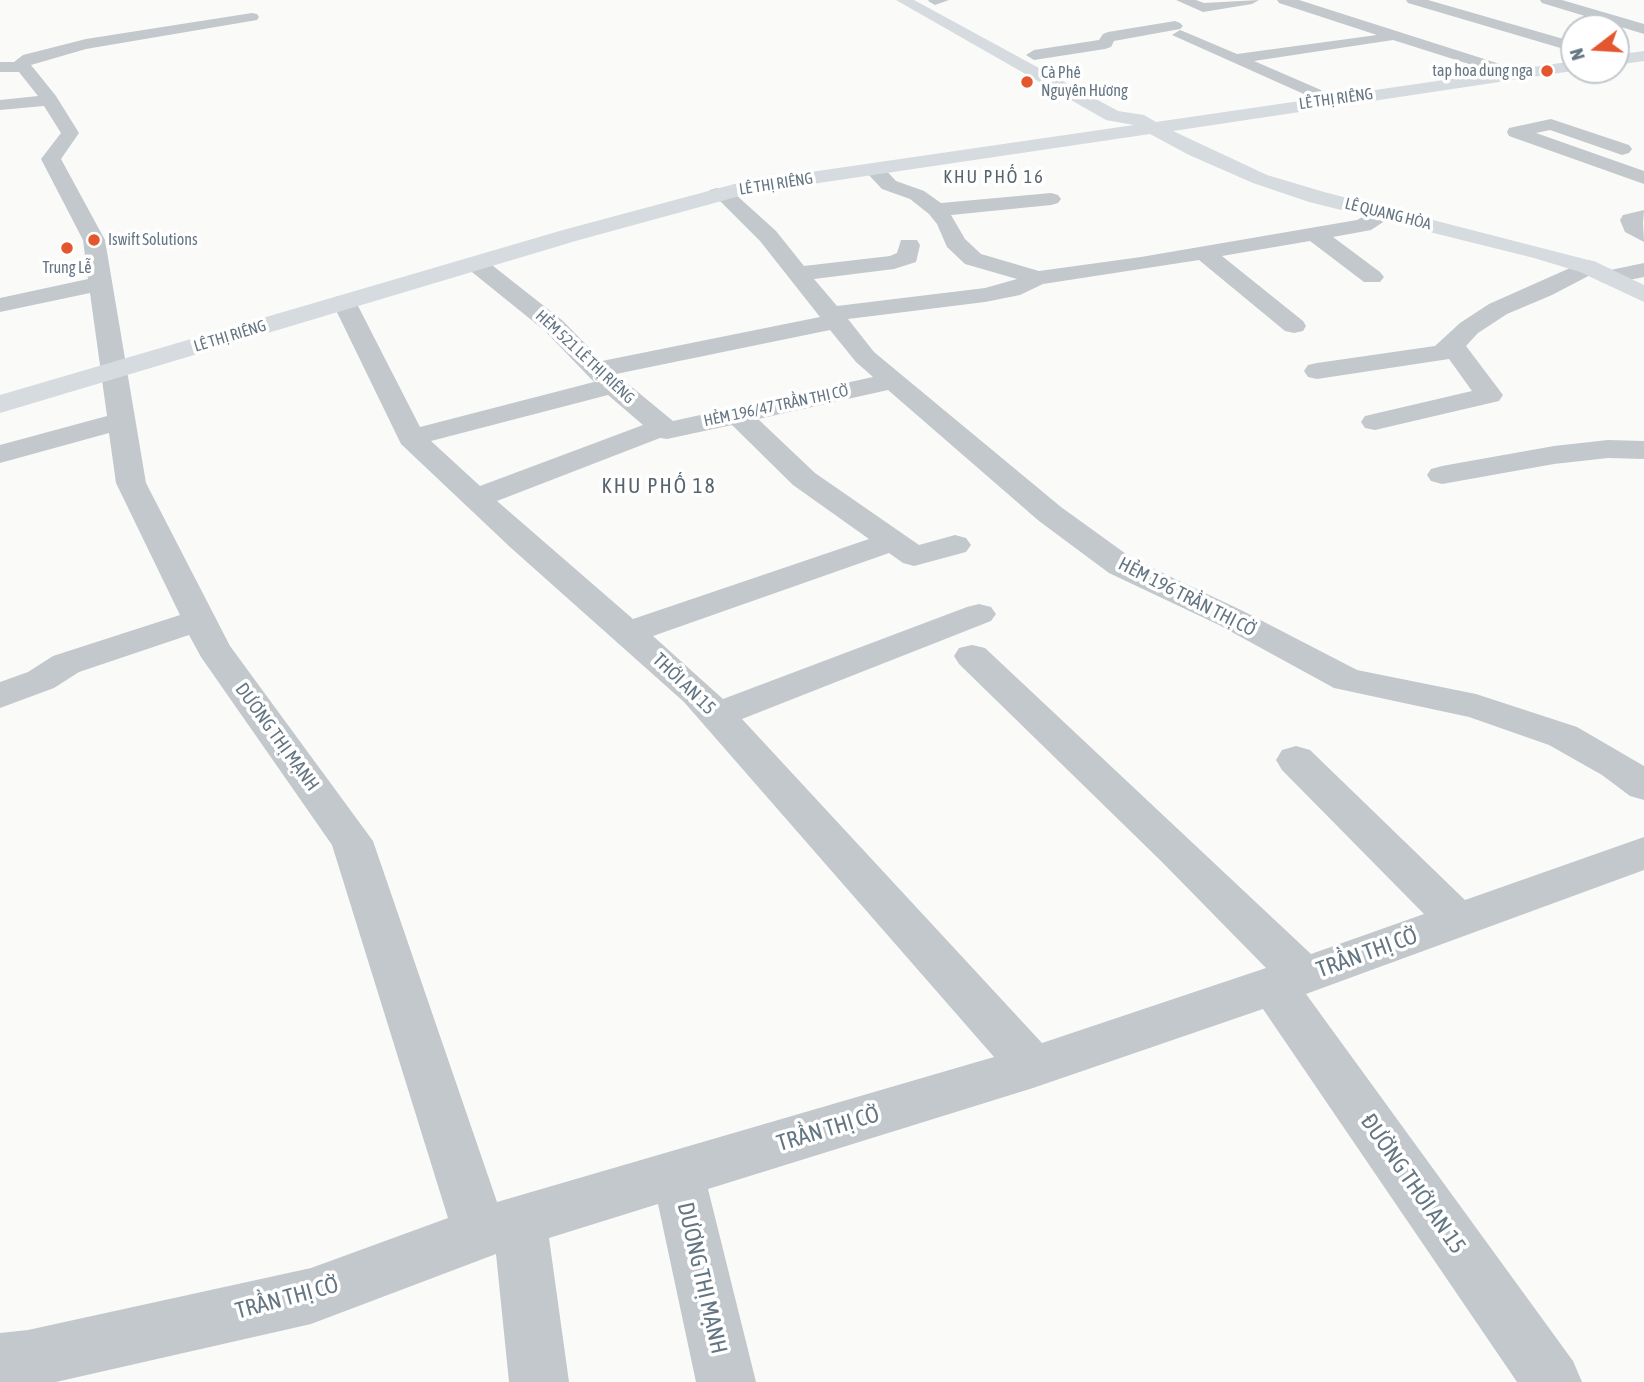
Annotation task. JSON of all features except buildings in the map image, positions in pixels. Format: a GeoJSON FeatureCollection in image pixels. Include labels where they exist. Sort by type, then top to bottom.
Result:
{"type":"FeatureCollection","features":[{"type":"Feature","properties":{"kind":"street","name":"LÊ QUANG HÒA"},"geometry":{"type":"LineString","coordinates":[[903,0],[1112,116],[1142,123],[1260,179],[1542,253],[1599,272],[1644,295]]}},
{"type":"Feature","properties":{"kind":"street","name":"LÊ QUANG HÒA"},"geometry":{"type":"LineString","coordinates":[[937,0],[1140,113],[1142,123]]}},
{"type":"Feature","properties":{"kind":"street"},"geometry":{"type":"LineString","coordinates":[[1183,0],[1203,8],[1249,0]]}},
{"type":"Feature","properties":{"kind":"street"},"geometry":{"type":"LineString","coordinates":[[1284,0],[1497,68]]}},
{"type":"Feature","properties":{"kind":"street"},"geometry":{"type":"LineString","coordinates":[[1413,0],[1560,43]]}},
{"type":"Feature","properties":{"kind":"street"},"geometry":{"type":"LineString","coordinates":[[1554,1],[1644,29]]}},
{"type":"Feature","properties":{"kind":"street"},"geometry":{"type":"LineString","coordinates":[[1034,55],[1105,44],[1108,37],[1175,26],[1143,13]]}},
{"type":"Feature","properties":{"kind":"street"},"geometry":{"type":"LineString","coordinates":[[9,67],[29,58],[75,48],[252,17]]}},
{"type":"Feature","properties":{"kind":"street"},"geometry":{"type":"LineString","coordinates":[[68,29],[75,48]]}},
{"type":"Feature","properties":{"kind":"street"},"geometry":{"type":"LineString","coordinates":[[1180,35],[1315,94]]}},
{"type":"Feature","properties":{"kind":"street"},"geometry":{"type":"LineString","coordinates":[[1235,59],[1395,36]]}},
{"type":"Feature","properties":{"kind":"street","name":"LÊ THỊ RIÊNG"},"geometry":{"type":"LineString","coordinates":[[0,387],[111,363],[344,302],[717,194],[1315,94],[1560,59]]}},
{"type":"Feature","properties":{"kind":"street"},"geometry":{"type":"LineString","coordinates":[[9,67],[24,67],[50,100]]}},
{"type":"Feature","properties":{"kind":"street","name":"LÊ THỊ RIÊNG"},"geometry":{"type":"LineString","coordinates":[[0,404],[111,363],[449,255],[702,186],[869,157],[1560,68]]}},
{"type":"Feature","properties":{"kind":"street"},"geometry":{"type":"LineString","coordinates":[[0,106],[50,100]]}},
{"type":"Feature","properties":{"kind":"street","name":"DƯƠNG THỊ MẠNH"},"geometry":{"type":"LineString","coordinates":[[50,100],[70,133],[51,159],[94,240],[131,483],[214,649],[352,841],[500,1227]]}},
{"type":"Feature","properties":{"kind":"street"},"geometry":{"type":"LineString","coordinates":[[1622,149],[1550,124],[1516,132],[1644,178]]}},
{"type":"Feature","properties":{"kind":"street"},"geometry":{"type":"LineString","coordinates":[[874,169],[889,185],[917,195],[936,210],[947,223],[955,242],[973,259],[1038,278],[1363,225],[1384,213]]}},
{"type":"Feature","properties":{"kind":"street","name":"HẺM 196 TRẦN THỊ CỜ"},"geometry":{"type":"LineString","coordinates":[[717,194],[727,197],[768,236],[865,357],[1050,514],[1121,566],[1231,618],[1347,680],[1476,706],[1563,736],[1616,765],[1644,786]]}},
{"type":"Feature","properties":{"kind":"street"},"geometry":{"type":"LineString","coordinates":[[936,210],[1051,199]]}},
{"type":"Feature","properties":{"kind":"street"},"geometry":{"type":"LineString","coordinates":[[1644,216],[1631,220],[1633,228],[1644,235]]}},
{"type":"Feature","properties":{"kind":"street"},"geometry":{"type":"LineString","coordinates":[[1314,233],[1372,277]]}},
{"type":"Feature","properties":{"kind":"street"},"geometry":{"type":"LineString","coordinates":[[796,274],[894,262],[908,257],[909,244]]}},
{"type":"Feature","properties":{"kind":"street"},"geometry":{"type":"LineString","coordinates":[[1204,253],[1294,326]]}},
{"type":"Feature","properties":{"kind":"street","name":"HẺM 521 LÊ THỊ RIÊNG"},"geometry":{"type":"LineString","coordinates":[[475,263],[554,326],[605,378],[662,427]]}},
{"type":"Feature","properties":{"kind":"street"},"geometry":{"type":"LineString","coordinates":[[1317,371],[1443,353],[1469,328],[1498,309],[1544,290],[1599,272],[1644,270]]}},
{"type":"Feature","properties":{"kind":"street"},"geometry":{"type":"LineString","coordinates":[[411,438],[605,378],[835,318],[1019,297],[1038,278]]}},
{"type":"Feature","properties":{"kind":"street"},"geometry":{"type":"LineString","coordinates":[[0,306],[99,284]]}},
{"type":"Feature","properties":{"kind":"street","name":"THỚI AN 15"},"geometry":{"type":"LineString","coordinates":[[344,302],[411,438],[697,693],[1033,1067]]}},
{"type":"Feature","properties":{"kind":"street"},"geometry":{"type":"LineString","coordinates":[[1375,422],[1489,394],[1452,345]]}},
{"type":"Feature","properties":{"kind":"street","name":"HẺM 196/47 TRẦN THỊ CỜ"},"geometry":{"type":"LineString","coordinates":[[476,498],[662,427],[667,431],[892,381]]}},
{"type":"Feature","properties":{"kind":"street"},"geometry":{"type":"LineString","coordinates":[[737,414],[804,479],[914,556],[955,545]]}},
{"type":"Feature","properties":{"kind":"street"},"geometry":{"type":"LineString","coordinates":[[0,454],[121,421]]}},
{"type":"Feature","properties":{"kind":"street"},"geometry":{"type":"LineString","coordinates":[[1442,475],[1553,455],[1608,449],[1644,450]]}},
{"type":"Feature","properties":{"kind":"street"},"geometry":{"type":"LineString","coordinates":[[628,633],[894,541]]}},
{"type":"Feature","properties":{"kind":"street"},"geometry":{"type":"LineString","coordinates":[[717,715],[979,614]]}},
{"type":"Feature","properties":{"kind":"street"},"geometry":{"type":"LineString","coordinates":[[0,696],[41,680],[66,664],[199,620]]}},
{"type":"Feature","properties":{"kind":"street","name":"ĐƯỜNG THỚI AN 15"},"geometry":{"type":"LineString","coordinates":[[972,656],[1177,851],[1288,981],[1552,1382]]}},
{"type":"Feature","properties":{"kind":"street"},"geometry":{"type":"LineString","coordinates":[[1296,760],[1458,920]]}},
{"type":"Feature","properties":{"kind":"street","name":"TRẦN THỊ CỜ"},"geometry":{"type":"LineString","coordinates":[[3,1369],[28,1359],[311,1296],[500,1227],[1033,1067],[1288,981],[1644,853]]}},
{"type":"Feature","properties":{"kind":"street","name":"DƯƠNG THỊ MẠNH"},"geometry":{"type":"LineString","coordinates":[[678,1174],[726,1382]]}},
{"type":"Feature","properties":{"kind":"street"},"geometry":{"type":"LineString","coordinates":[[500,1227],[539,1382]]}},
{"type":"Feature","properties":{"kind":"place","name":"tap hoa dung nga"},"geometry":{"type":"Point","coordinates":[1547,71]}},
{"type":"Feature","properties":{"kind":"place","name":"Cà Phê Nguyên Hương"},"geometry":{"type":"Point","coordinates":[1027,82]}},
{"type":"Feature","properties":{"kind":"place","name":"Iswift Solutions"},"geometry":{"type":"Point","coordinates":[94,240]}},
{"type":"Feature","properties":{"kind":"place","name":"Trung Lễ"},"geometry":{"type":"Point","coordinates":[67,248]}},
{"type":"Feature","properties":{"kind":"district","name":"KHU PHỐ 16"},"geometry":{"type":"Point","coordinates":[994,177]}},
{"type":"Feature","properties":{"kind":"district","name":"KHU PHỐ 18"},"geometry":{"type":"Point","coordinates":[659,486]}}]}
